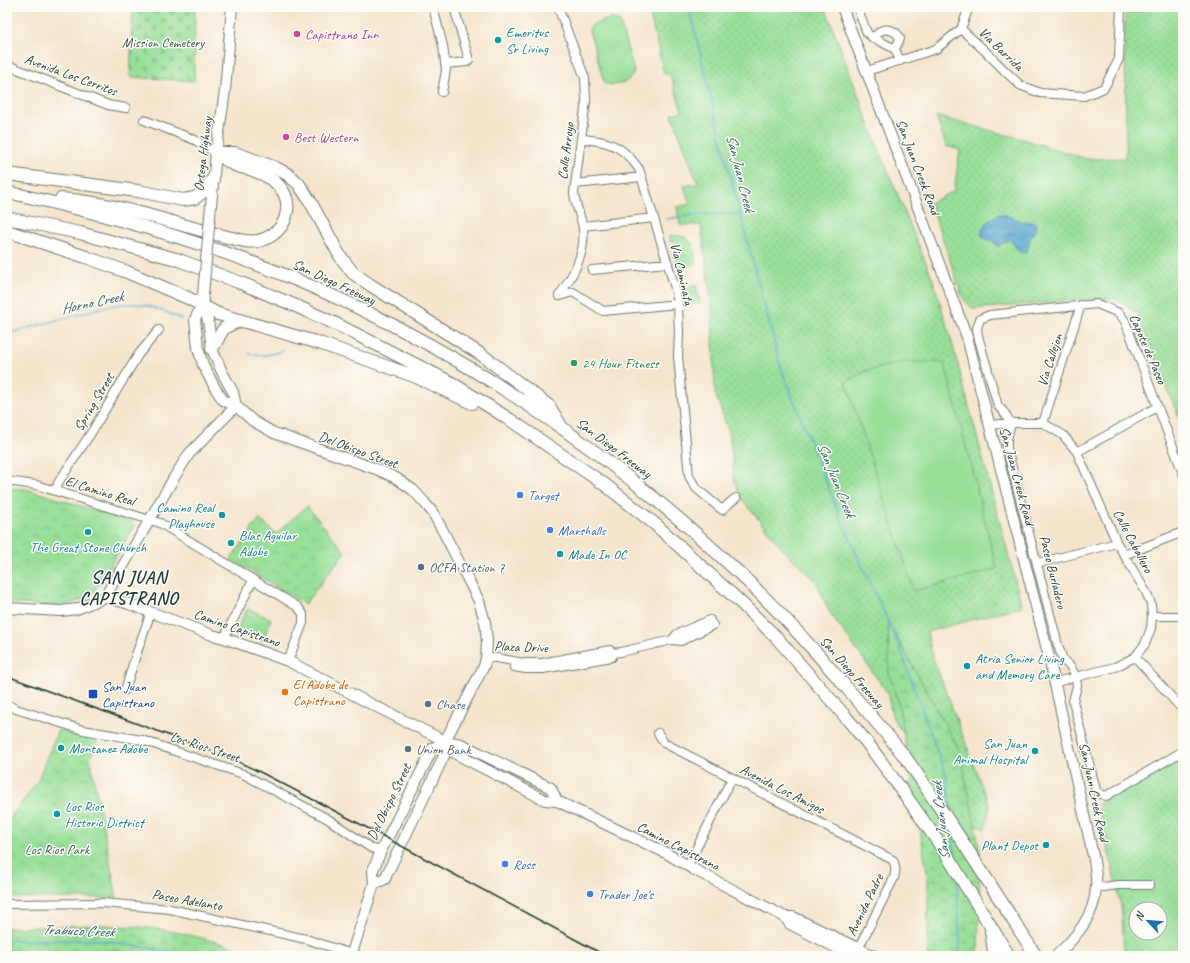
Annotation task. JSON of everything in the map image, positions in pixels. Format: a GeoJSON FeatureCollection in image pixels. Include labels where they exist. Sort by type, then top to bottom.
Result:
{"type":"FeatureCollection","features":[{"type":"Feature","properties":{"kind":"highway"},"geometry":{"type":"LineString","coordinates":[[25,196],[80,200],[167,220],[229,238],[251,242],[262,240],[274,234],[283,223],[287,215],[288,206],[284,192],[280,186],[267,176],[235,165],[216,153]]}},
{"type":"Feature","properties":{"kind":"highway"},"geometry":{"type":"LineString","coordinates":[[216,153],[235,153],[276,168],[292,178],[298,183],[310,201],[340,256],[353,273],[482,355],[549,406],[562,428]]}},
{"type":"Feature","properties":{"kind":"highway"},"geometry":{"type":"LineString","coordinates":[[7,174],[138,190],[183,200],[195,198],[203,192],[213,179]]}},
{"type":"Feature","properties":{"kind":"highway","name":"San Diego Freeway"},"geometry":{"type":"LineString","coordinates":[[7,192],[106,216],[180,238],[251,262],[299,281],[350,304],[491,380],[562,428],[644,489],[726,560],[783,616],[877,722],[909,762],[965,845],[1035,954]]}},
{"type":"Feature","properties":{"kind":"highway"},"geometry":{"type":"LineString","coordinates":[[7,218],[80,233],[176,259],[241,283],[296,306],[336,324],[450,382],[509,419],[604,484],[644,516],[740,602],[776,637],[845,716],[868,744],[943,849],[1009,956]]}},
{"type":"Feature","properties":{"kind":"highway"},"geometry":{"type":"LineString","coordinates":[[7,231],[93,259],[203,300],[218,314],[240,322],[319,343],[414,376],[509,419]]}},
{"type":"Feature","properties":{"kind":"highway"},"geometry":{"type":"LineString","coordinates":[[212,350],[222,329],[228,325],[240,322]]}},
{"type":"Feature","properties":{"kind":"highway"},"geometry":{"type":"LineString","coordinates":[[988,922],[996,956]]}},
{"type":"Feature","properties":{"kind":"main road","name":"Ortega Highway"},"geometry":{"type":"LineString","coordinates":[[232,7],[225,90],[213,179],[203,300],[195,319],[196,340],[201,358],[212,383],[223,400],[236,406]]}},
{"type":"Feature","properties":{"kind":"main road","name":"San Juan Creek Road"},"geometry":{"type":"LineString","coordinates":[[842,7],[967,337],[1056,682],[1094,860],[1096,888],[1089,917],[1063,954]]}},
{"type":"Feature","properties":{"kind":"main road","name":"Ortega Highway"},"geometry":{"type":"LineString","coordinates":[[203,300],[208,320],[212,350],[233,392],[236,406]]}},
{"type":"Feature","properties":{"kind":"main road"},"geometry":{"type":"LineString","coordinates":[[7,608],[61,611],[77,609],[104,597],[189,454],[236,406]]}},
{"type":"Feature","properties":{"kind":"main road","name":"Del Obispo Street"},"geometry":{"type":"LineString","coordinates":[[236,406],[254,422],[274,434],[386,473],[404,484],[420,498],[433,513],[479,601],[483,614],[487,632],[486,658],[479,677],[445,741],[444,756],[385,878],[374,884]]}},
{"type":"Feature","properties":{"kind":"main road","name":"Camino Capistrano"},"geometry":{"type":"LineString","coordinates":[[104,597],[288,660],[445,741],[456,754],[545,800],[557,801],[666,853],[785,917],[793,917],[855,953],[874,956]]}},
{"type":"Feature","properties":{"kind":"main road","name":"Del Obispo Street"},"geometry":{"type":"LineString","coordinates":[[353,955],[374,884],[373,870],[381,851],[433,748],[445,741]]}},
{"type":"Feature","properties":{"kind":"street"},"geometry":{"type":"LineString","coordinates":[[433,7],[443,46],[446,70],[442,92]]}},
{"type":"Feature","properties":{"kind":"street"},"geometry":{"type":"LineString","coordinates":[[445,64],[467,62],[469,60],[454,7]]}},
{"type":"Feature","properties":{"kind":"street","name":"Calle Arroyo"},"geometry":{"type":"LineString","coordinates":[[558,7],[585,78],[586,101],[575,184],[575,202],[582,226],[584,244],[580,258],[572,275],[559,296],[573,292],[603,310],[678,304]]}},
{"type":"Feature","properties":{"kind":"street"},"geometry":{"type":"LineString","coordinates":[[857,7],[867,32],[874,39],[895,49],[900,61]]}},
{"type":"Feature","properties":{"kind":"street"},"geometry":{"type":"LineString","coordinates":[[867,71],[936,49],[961,29],[969,7]]}},
{"type":"Feature","properties":{"kind":"street","name":"Via Barrida"},"geometry":{"type":"LineString","coordinates":[[961,29],[986,51],[1020,85],[1040,93],[1084,96],[1104,88],[1119,59],[1121,7]]}},
{"type":"Feature","properties":{"kind":"street"},"geometry":{"type":"LineString","coordinates":[[874,39],[880,31],[894,31],[900,36],[895,49]]}},
{"type":"Feature","properties":{"kind":"street","name":"Avenida Los Cerritos"},"geometry":{"type":"LineString","coordinates":[[7,65],[108,105],[126,108]]}},
{"type":"Feature","properties":{"kind":"street"},"geometry":{"type":"LineString","coordinates":[[144,120],[195,140],[216,153]]}},
{"type":"Feature","properties":{"kind":"street","name":"Via Caminata"},"geometry":{"type":"LineString","coordinates":[[581,138],[599,141],[618,147],[630,156],[639,169],[668,263],[678,304],[678,356],[689,476],[696,488],[722,510],[736,498]]}},
{"type":"Feature","properties":{"kind":"street"},"geometry":{"type":"LineString","coordinates":[[575,184],[642,177]]}},
{"type":"Feature","properties":{"kind":"street"},"geometry":{"type":"LineString","coordinates":[[582,226],[654,218]]}},
{"type":"Feature","properties":{"kind":"street"},"geometry":{"type":"LineString","coordinates":[[592,270],[668,263]]}},
{"type":"Feature","properties":{"kind":"street","name":"Capote de Paseo"},"geometry":{"type":"LineString","coordinates":[[1011,422],[998,406],[978,336],[977,328],[980,319],[990,315],[1097,304],[1119,313],[1125,320],[1183,473]]}},
{"type":"Feature","properties":{"kind":"street","name":"Via Callejon"},"geometry":{"type":"LineString","coordinates":[[1043,422],[1081,305]]}},
{"type":"Feature","properties":{"kind":"street","name":"Spring Street"},"geometry":{"type":"LineString","coordinates":[[56,491],[58,483],[91,433],[138,355],[159,330]]}},
{"type":"Feature","properties":{"kind":"street"},"geometry":{"type":"LineString","coordinates":[[1077,452],[1158,407]]}},
{"type":"Feature","properties":{"kind":"street"},"geometry":{"type":"LineString","coordinates":[[990,425],[1011,422],[1043,422]]}},
{"type":"Feature","properties":{"kind":"street","name":"Paseo Burladero"},"geometry":{"type":"LineString","coordinates":[[1011,422],[1007,439],[1007,449],[1061,654],[1063,660],[1071,667],[1076,678]]}},
{"type":"Feature","properties":{"kind":"street","name":"Calle Caballero"},"geometry":{"type":"LineString","coordinates":[[1043,422],[1063,435],[1077,452],[1117,543],[1146,592],[1151,604],[1152,616],[1145,644],[1135,657],[1115,667],[1056,682]]}},
{"type":"Feature","properties":{"kind":"street","name":"El Camino Real"},"geometry":{"type":"LineString","coordinates":[[7,482],[30,484],[56,491],[162,524],[298,607],[303,614],[303,623],[288,660]]}},
{"type":"Feature","properties":{"kind":"street"},"geometry":{"type":"LineString","coordinates":[[1124,555],[1183,532]]}},
{"type":"Feature","properties":{"kind":"street"},"geometry":{"type":"LineString","coordinates":[[1038,563],[1117,543]]}},
{"type":"Feature","properties":{"kind":"street"},"geometry":{"type":"LineString","coordinates":[[224,638],[253,580]]}},
{"type":"Feature","properties":{"kind":"street"},"geometry":{"type":"LineString","coordinates":[[125,690],[151,612]]}},
{"type":"Feature","properties":{"kind":"street"},"geometry":{"type":"LineString","coordinates":[[1152,616],[1183,616]]}},
{"type":"Feature","properties":{"kind":"street","name":"Plaza Drive"},"geometry":{"type":"LineString","coordinates":[[486,658],[497,664],[526,669],[543,669],[612,656],[613,653],[672,640],[677,634],[711,623]]}},
{"type":"Feature","properties":{"kind":"street"},"geometry":{"type":"LineString","coordinates":[[1135,657],[1183,710]]}},
{"type":"Feature","properties":{"kind":"street"},"geometry":{"type":"LineString","coordinates":[[1076,678],[1077,686],[1073,701],[1096,790],[1100,794],[1106,796],[1183,751]]}},
{"type":"Feature","properties":{"kind":"street","name":"Los Rios Street"},"geometry":{"type":"LineString","coordinates":[[7,704],[16,709],[83,730],[142,740],[243,774],[328,819],[371,848],[381,851]]}},
{"type":"Feature","properties":{"kind":"street","name":"Avenida Los Amigos"},"geometry":{"type":"LineString","coordinates":[[658,733],[664,743],[892,860],[896,866]]}},
{"type":"Feature","properties":{"kind":"street"},"geometry":{"type":"LineString","coordinates":[[688,865],[732,778]]}},
{"type":"Feature","properties":{"kind":"street","name":"Avenida Padre"},"geometry":{"type":"LineString","coordinates":[[855,953],[894,878],[896,866]]}},
{"type":"Feature","properties":{"kind":"street"},"geometry":{"type":"LineString","coordinates":[[1096,888],[1118,885],[1150,885]]}},
{"type":"Feature","properties":{"kind":"street","name":"Paseo Adelanto"},"geometry":{"type":"LineString","coordinates":[[7,904],[103,903],[170,909],[299,937],[337,948],[353,955]]}},
{"type":"Feature","properties":{"kind":"green space","name":"Mission Cemetery"},"geometry":{"type":"Polygon","coordinates":[[[133,7],[195,7],[194,81],[130,77],[133,7]]]}},
{"type":"Feature","properties":{"kind":"green space"},"geometry":{"type":"Polygon","coordinates":[[[648,7],[825,7],[877,145],[933,280],[951,339],[1022,606],[927,632],[933,658],[990,807],[985,829],[964,820],[893,719],[887,692],[830,613],[816,581],[782,548],[741,498],[734,479],[728,429],[715,394],[712,307],[701,225],[680,225],[677,207],[690,204],[684,186],[698,184],[672,114],[682,111],[670,74],[664,74],[648,7]]]}},
{"type":"Feature","properties":{"kind":"green space"},"geometry":{"type":"Polygon","coordinates":[[[1125,7],[1183,7],[1183,428],[1137,313],[1115,299],[1086,299],[973,309],[963,298],[930,203],[954,191],[960,150],[946,146],[936,116],[1026,140],[1087,159],[1124,158],[1126,152],[1125,7]]]}},
{"type":"Feature","properties":{"kind":"green space"},"geometry":{"type":"Polygon","coordinates":[[[609,19],[614,19],[620,22],[634,72],[626,81],[613,85],[605,83],[604,81],[589,30],[592,25],[609,19]]]}},
{"type":"Feature","properties":{"kind":"green space"},"geometry":{"type":"Polygon","coordinates":[[[670,235],[684,237],[691,242],[694,249],[695,264],[678,269],[672,251],[677,249],[674,241],[670,242],[670,235]]]}},
{"type":"Feature","properties":{"kind":"green space"},"geometry":{"type":"Polygon","coordinates":[[[693,285],[697,286],[700,304],[687,305],[683,288],[693,285]]]}},
{"type":"Feature","properties":{"kind":"green space"},"geometry":{"type":"Polygon","coordinates":[[[903,362],[937,362],[945,364],[997,569],[914,591],[846,382],[866,371],[903,362]]]}},
{"type":"Feature","properties":{"kind":"green space"},"geometry":{"type":"Polygon","coordinates":[[[7,488],[26,489],[132,522],[135,525],[93,594],[70,604],[50,606],[7,603],[7,488]]]}},
{"type":"Feature","properties":{"kind":"green space"},"geometry":{"type":"Polygon","coordinates":[[[307,506],[345,552],[305,604],[231,559],[259,519],[276,534],[307,506]]]}},
{"type":"Feature","properties":{"kind":"green space"},"geometry":{"type":"Polygon","coordinates":[[[249,609],[271,619],[263,641],[239,632],[238,628],[246,611],[249,609]]]}},
{"type":"Feature","properties":{"kind":"green space"},"geometry":{"type":"Polygon","coordinates":[[[888,622],[960,751],[980,850],[978,956],[928,956],[928,877],[898,701],[889,673],[888,622]]]}},
{"type":"Feature","properties":{"kind":"green space","name":"Los Rios Park"},"geometry":{"type":"Polygon","coordinates":[[[58,730],[98,739],[90,759],[117,898],[7,898],[7,832],[11,817],[37,782],[58,730]]]}},
{"type":"Feature","properties":{"kind":"green space"},"geometry":{"type":"Polygon","coordinates":[[[1183,756],[1183,956],[1124,956],[1122,912],[1098,804],[1183,756]]]}},
{"type":"Feature","properties":{"kind":"green space"},"geometry":{"type":"Polygon","coordinates":[[[98,925],[144,927],[165,930],[220,943],[261,956],[155,956],[105,950],[7,954],[7,928],[98,925]]]}},
{"type":"Feature","properties":{"kind":"water"},"geometry":{"type":"Polygon","coordinates":[[[1000,214],[1022,222],[1035,222],[1035,229],[1026,252],[1019,252],[1010,239],[997,247],[993,241],[982,236],[983,228],[990,219],[1000,214]]]}},
{"type":"Feature","properties":{"kind":"waterway","name":"San Juan Creek"},"geometry":{"type":"LineString","coordinates":[[689,7],[728,168],[781,368],[843,524],[898,643],[947,778],[951,815]]}},
{"type":"Feature","properties":{"kind":"waterway","name":"Horno Creek"},"geometry":{"type":"LineString","coordinates":[[666,219],[699,214],[739,214]]}},
{"type":"Feature","properties":{"kind":"waterway","name":"Horno Creek"},"geometry":{"type":"LineString","coordinates":[[7,329],[14,332],[99,308],[122,304],[149,306],[181,319]]}},
{"type":"Feature","properties":{"kind":"waterway","name":"Horno Creek"},"geometry":{"type":"LineString","coordinates":[[249,354],[266,355],[283,351]]}},
{"type":"Feature","properties":{"kind":"waterway","name":"San Juan Creek"},"geometry":{"type":"LineString","coordinates":[[953,838],[955,858]]}},
{"type":"Feature","properties":{"kind":"waterway","name":"San Juan Creek"},"geometry":{"type":"LineString","coordinates":[[957,882],[960,944],[959,956]]}},
{"type":"Feature","properties":{"kind":"waterway","name":"Trabuco Creek"},"geometry":{"type":"LineString","coordinates":[[7,940],[100,940],[196,956]]}},
{"type":"Feature","properties":{"kind":"railway"},"geometry":{"type":"LineString","coordinates":[[7,676],[228,757],[381,835],[606,956]]}},
{"type":"Feature","properties":{"kind":"place","name":"Capistrano Inn"},"geometry":{"type":"Point","coordinates":[297,34]}},
{"type":"Feature","properties":{"kind":"place","name":"Emeritus Sr Living"},"geometry":{"type":"Point","coordinates":[498,40]}},
{"type":"Feature","properties":{"kind":"place","name":"Best Western"},"geometry":{"type":"Point","coordinates":[286,137]}},
{"type":"Feature","properties":{"kind":"place","name":"24 Hour Fitness"},"geometry":{"type":"Point","coordinates":[574,363]}},
{"type":"Feature","properties":{"kind":"place","name":"Target"},"geometry":{"type":"Point","coordinates":[520,495]}},
{"type":"Feature","properties":{"kind":"place","name":"Camino Real Playhouse"},"geometry":{"type":"Point","coordinates":[222,515]}},
{"type":"Feature","properties":{"kind":"place","name":"Marshalls"},"geometry":{"type":"Point","coordinates":[550,530]}},
{"type":"Feature","properties":{"kind":"place","name":"The Great Stone Church"},"geometry":{"type":"Point","coordinates":[88,532]}},
{"type":"Feature","properties":{"kind":"place","name":"Blas Aguilar Adobe"},"geometry":{"type":"Point","coordinates":[231,543]}},
{"type":"Feature","properties":{"kind":"place","name":"Made In OC"},"geometry":{"type":"Point","coordinates":[560,554]}},
{"type":"Feature","properties":{"kind":"place","name":"OCFA Station 7"},"geometry":{"type":"Point","coordinates":[421,567]}},
{"type":"Feature","properties":{"kind":"place","name":"Atria Senior Living and Memory Care"},"geometry":{"type":"Point","coordinates":[967,666]}},
{"type":"Feature","properties":{"kind":"place","name":"El Adobe de Capistrano"},"geometry":{"type":"Point","coordinates":[285,692]}},
{"type":"Feature","properties":{"kind":"place","name":"San Juan Capistrano"},"geometry":{"type":"Point","coordinates":[93,694]}},
{"type":"Feature","properties":{"kind":"place","name":"Chase"},"geometry":{"type":"Point","coordinates":[428,704]}},
{"type":"Feature","properties":{"kind":"place","name":"Montanez Adobe"},"geometry":{"type":"Point","coordinates":[61,748]}},
{"type":"Feature","properties":{"kind":"place","name":"Union Bank"},"geometry":{"type":"Point","coordinates":[408,749]}},
{"type":"Feature","properties":{"kind":"place","name":"San Juan Animal Hospital"},"geometry":{"type":"Point","coordinates":[1035,751]}},
{"type":"Feature","properties":{"kind":"place","name":"Los Rios Historic District"},"geometry":{"type":"Point","coordinates":[57,814]}},
{"type":"Feature","properties":{"kind":"place","name":"Plant Depot"},"geometry":{"type":"Point","coordinates":[1046,845]}},
{"type":"Feature","properties":{"kind":"place","name":"Ross"},"geometry":{"type":"Point","coordinates":[505,864]}},
{"type":"Feature","properties":{"kind":"place","name":"Trader Joe's"},"geometry":{"type":"Point","coordinates":[590,894]}},
{"type":"Feature","properties":{"kind":"district","name":"SAN JUAN CAPISTRANO"},"geometry":{"type":"Point","coordinates":[129,587]}}]}
